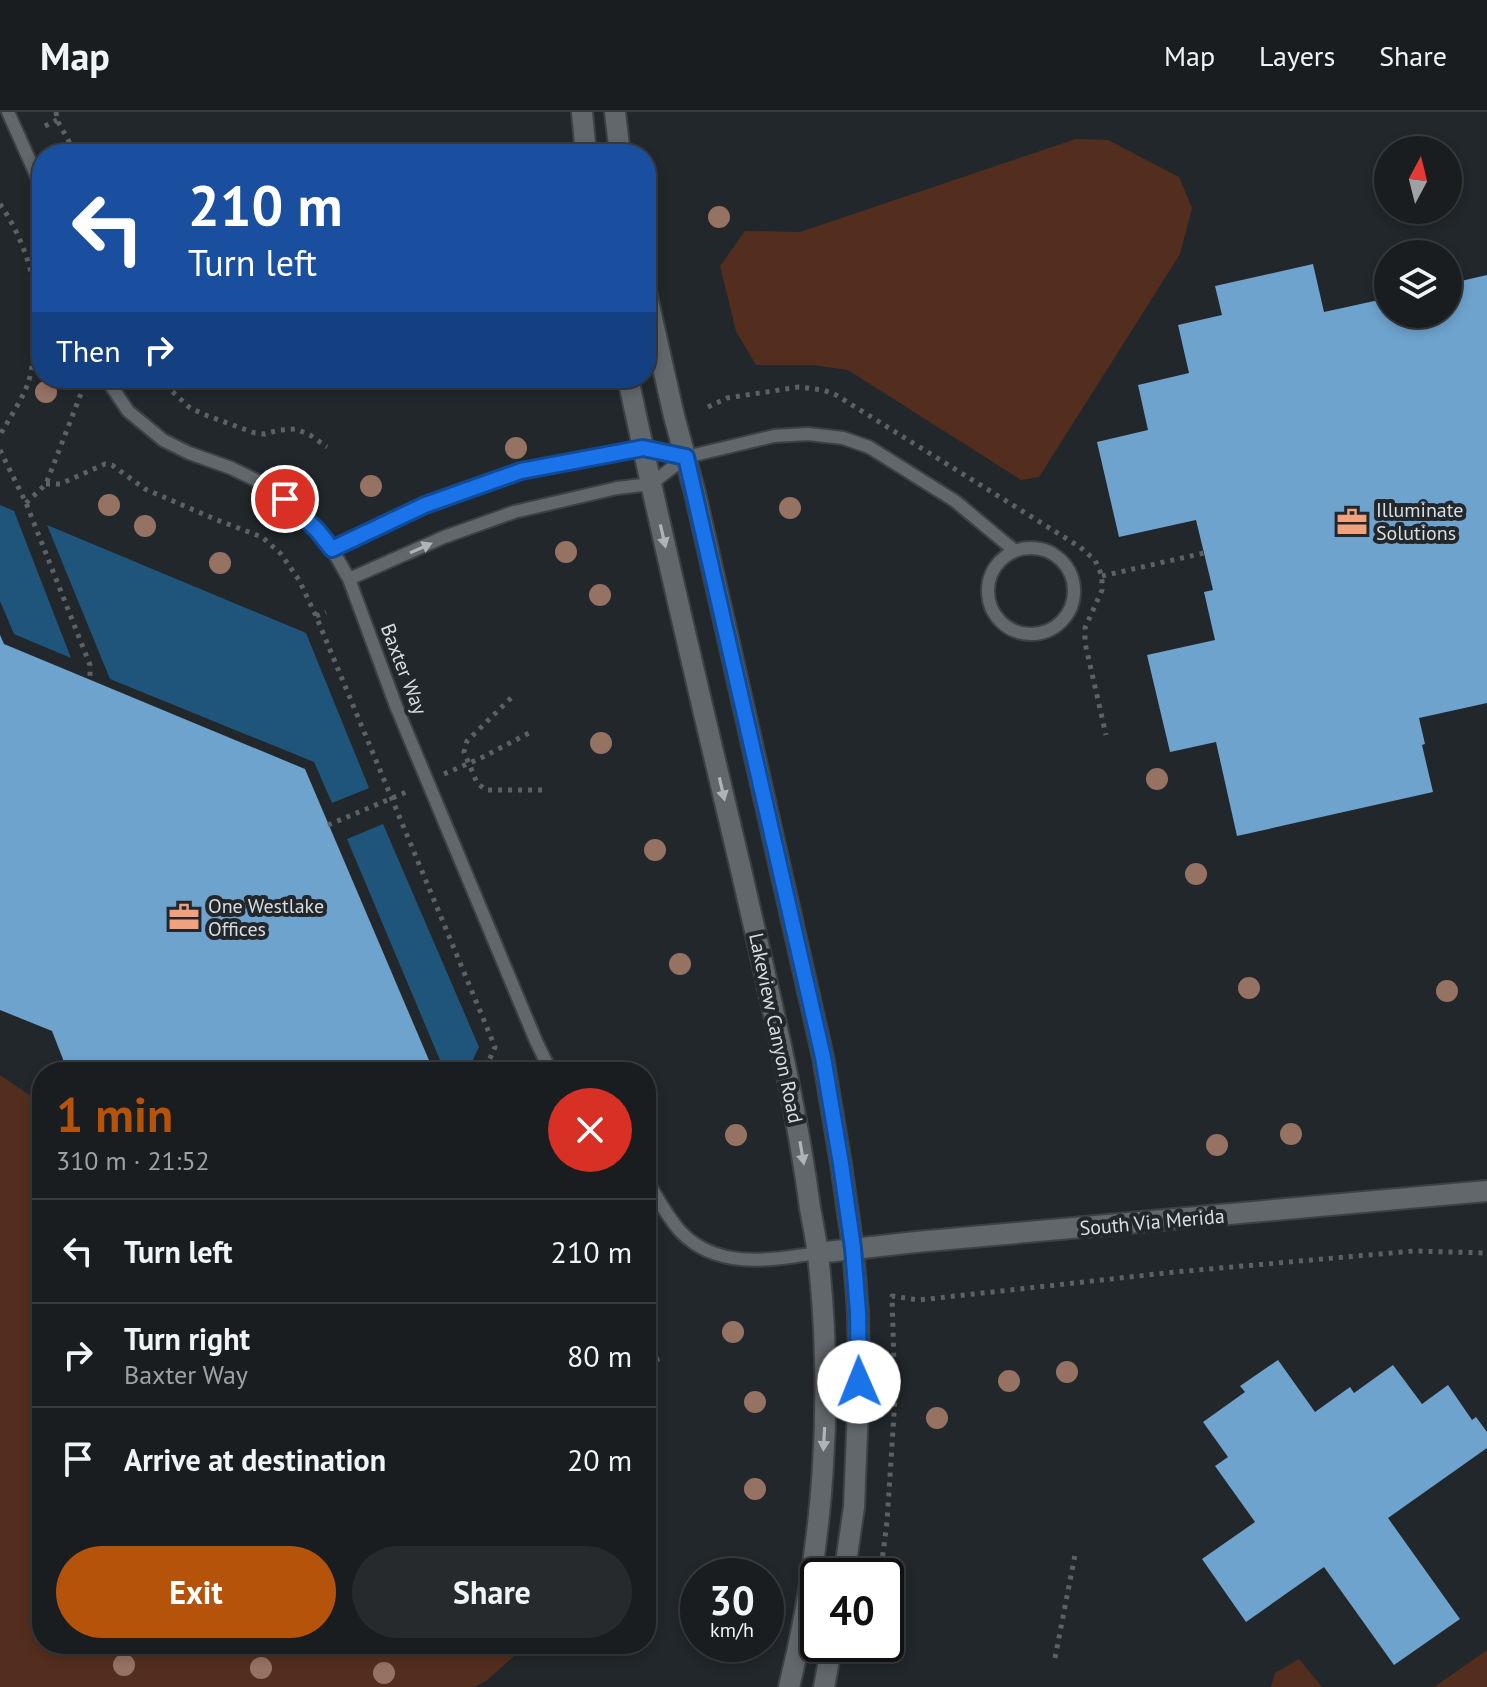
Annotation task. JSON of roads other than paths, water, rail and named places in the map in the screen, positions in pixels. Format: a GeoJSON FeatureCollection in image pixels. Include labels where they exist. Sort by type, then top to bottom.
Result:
{"type":"FeatureCollection","features":[{"type":"Feature","properties":{"kind":"street"},"geometry":{"type":"LineString","coordinates":[[582,112],[585,144]]}},
{"type":"Feature","properties":{"kind":"street"},"geometry":{"type":"LineString","coordinates":[[615,112],[619,144]]}},
{"type":"Feature","properties":{"kind":"street","name":"Lakeview Canyon Road"},"geometry":{"type":"LineString","coordinates":[[656,336],[823,1057],[841,1164],[853,1248],[859,1382],[854,1507],[847,1558]]}},
{"type":"Feature","properties":{"kind":"street","name":"Lakeview Canyon Road"},"geometry":{"type":"LineString","coordinates":[[630,388],[790,1082],[818,1253],[825,1405],[820,1504],[811,1576],[789,1687]]}},
{"type":"Feature","properties":{"kind":"street","name":"South Via Merida"},"geometry":{"type":"LineString","coordinates":[[818,1253],[1487,1191]]}},
{"type":"Feature","properties":{"kind":"street"},"geometry":{"type":"LineString","coordinates":[[824,1687],[829,1662]]}},
{"type":"Feature","properties":{"kind":"lane"},"geometry":{"type":"LineString","coordinates":[[8,112],[32,166]]}},
{"type":"Feature","properties":{"kind":"lane","name":"Baxter Way"},"geometry":{"type":"LineString","coordinates":[[113,388],[128,411],[163,440],[231,468],[262,483],[285,499],[332,549],[349,579],[396,706],[546,1062]]}},
{"type":"Feature","properties":{"kind":"lane"},"geometry":{"type":"LineString","coordinates":[[349,579],[444,537],[514,512],[617,488],[651,484],[686,457],[774,436],[808,434],[843,438],[869,447],[955,501],[1015,551]]}},
{"type":"Feature","properties":{"kind":"lane"},"geometry":{"type":"LineString","coordinates":[[332,549],[425,505],[521,471],[643,448],[686,457]]}},
{"type":"Feature","properties":{"kind":"lane"},"geometry":{"type":"LineString","coordinates":[[1043,549],[1056,555],[1067,566],[1075,593],[1072,607],[1064,620],[1053,629],[1040,634],[1012,630],[1000,622],[992,610],[988,582],[1002,558],[1015,551],[1043,549]]}},
{"type":"Feature","properties":{"kind":"lane"},"geometry":{"type":"LineString","coordinates":[[656,1194],[683,1234],[715,1255],[736,1260],[766,1260],[818,1253]]}},
{"type":"Feature","properties":{"kind":"water"},"geometry":{"type":"Polygon","coordinates":[[[0,505],[14,511],[71,658],[14,634],[0,601],[0,505]]]}},
{"type":"Feature","properties":{"kind":"water"},"geometry":{"type":"Polygon","coordinates":[[[47,525],[306,633],[369,788],[332,803],[314,762],[110,679],[47,525]]]}},
{"type":"Feature","properties":{"kind":"water"},"geometry":{"type":"Polygon","coordinates":[[[383,824],[479,1047],[472,1062],[441,1062],[347,839],[383,824]]]}},
{"type":"Feature","properties":{"kind":"place","name":"Illuminate Solutions"},"geometry":{"type":"Point","coordinates":[1352,522]}},
{"type":"Feature","properties":{"kind":"place","name":"One Westlake Offices"},"geometry":{"type":"Point","coordinates":[184,917]}}]}
